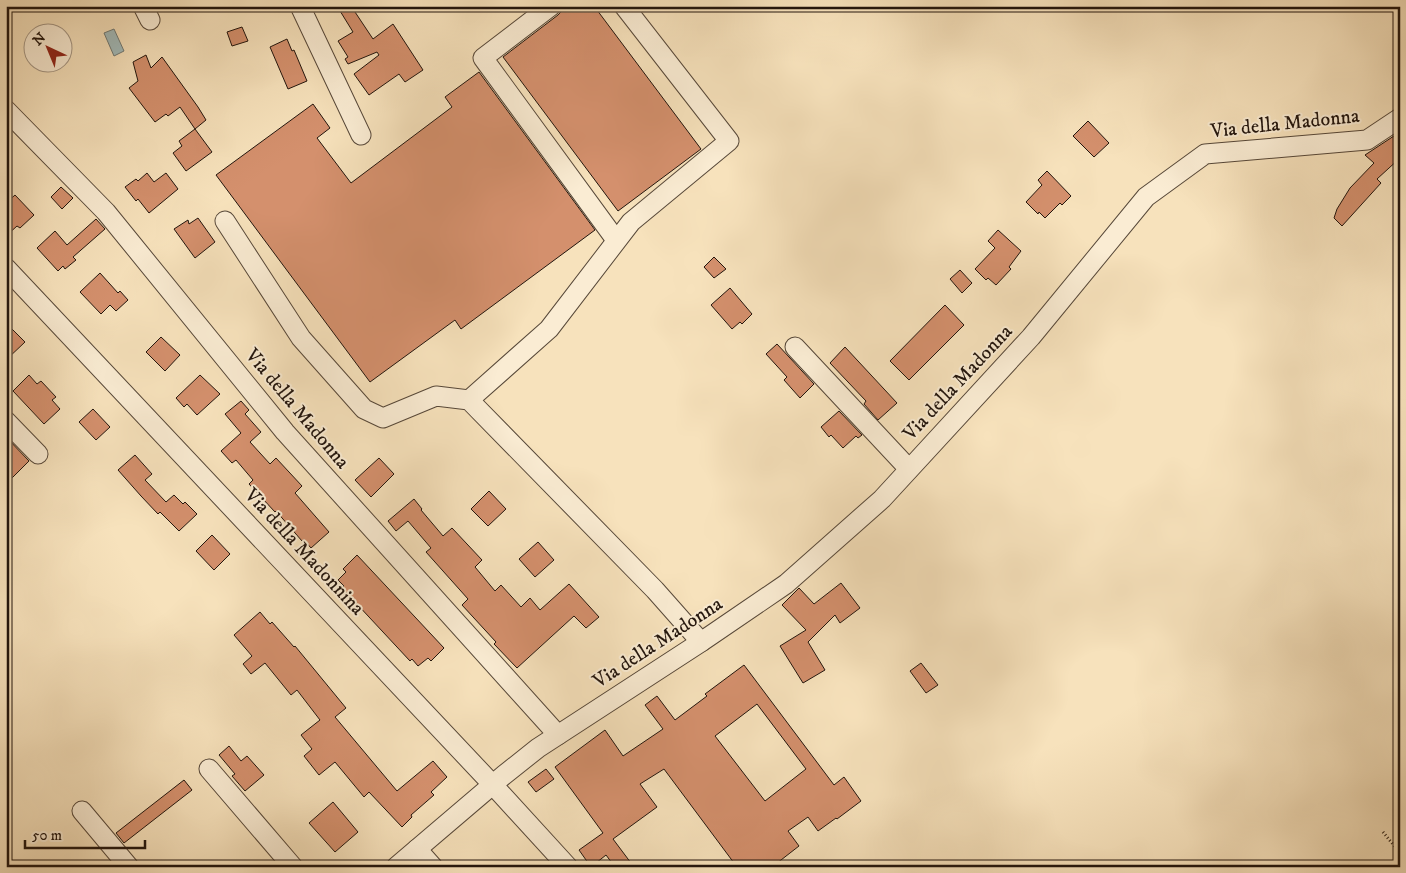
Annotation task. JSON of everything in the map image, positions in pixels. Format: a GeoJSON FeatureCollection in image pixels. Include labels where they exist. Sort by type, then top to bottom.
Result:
{"type":"FeatureCollection","features":[{"type":"Feature","properties":{"kind":"street"},"geometry":{"type":"LineString","coordinates":[[300,6],[360,135]]}},
{"type":"Feature","properties":{"kind":"street"},"geometry":{"type":"LineString","coordinates":[[551,6],[484,58],[616,240]]}},
{"type":"Feature","properties":{"kind":"street"},"geometry":{"type":"LineString","coordinates":[[469,400],[549,328],[631,222],[730,141],[624,6]]}},
{"type":"Feature","properties":{"kind":"street","name":"Via della Madonna"},"geometry":{"type":"LineString","coordinates":[[6,110],[106,212],[285,432],[558,735]]}},
{"type":"Feature","properties":{"kind":"street","name":"Via della Madonna"},"geometry":{"type":"LineString","coordinates":[[396,867],[493,785],[558,735],[786,584],[882,499],[1031,337],[1146,198],[1205,154],[1367,140],[1400,118]]}},
{"type":"Feature","properties":{"kind":"street"},"geometry":{"type":"LineString","coordinates":[[225,221],[301,338],[364,408],[383,418],[436,396],[469,400],[655,590],[701,642]]}},
{"type":"Feature","properties":{"kind":"street","name":"Via della Madonnina"},"geometry":{"type":"LineString","coordinates":[[6,268],[568,867]]}},
{"type":"Feature","properties":{"kind":"street"},"geometry":{"type":"LineString","coordinates":[[795,347],[909,468]]}},
{"type":"Feature","properties":{"kind":"street"},"geometry":{"type":"LineString","coordinates":[[6,421],[38,454]]}},
{"type":"Feature","properties":{"kind":"street"},"geometry":{"type":"LineString","coordinates":[[209,769],[293,867]]}},
{"type":"Feature","properties":{"kind":"street"},"geometry":{"type":"LineString","coordinates":[[82,811],[129,867]]}},
{"type":"Feature","properties":{"kind":"street"},"geometry":{"type":"LineString","coordinates":[[417,848],[433,867]]}},
{"type":"Feature","properties":{"kind":"path"},"geometry":{"type":"LineString","coordinates":[[1382,832],[1400,853]]}},
{"type":"Feature","properties":{"kind":"water"},"geometry":{"type":"Polygon","coordinates":[[[114,29],[124,51],[114,56],[104,33],[114,29]]]}},
{"type":"Feature","properties":{"kind":"building"},"geometry":{"type":"Polygon","coordinates":[[[337,6],[351,6],[373,39],[393,24],[423,70],[405,82],[399,74],[369,95],[354,74],[379,55],[377,52],[348,64],[345,59],[348,57],[338,41],[353,32],[337,6]]]}},
{"type":"Feature","properties":{"kind":"building"},"geometry":{"type":"Polygon","coordinates":[[[566,6],[594,6],[701,149],[618,211],[503,57],[558,15],[566,6]]]}},
{"type":"Feature","properties":{"kind":"building"},"geometry":{"type":"Polygon","coordinates":[[[242,27],[248,41],[232,46],[227,32],[242,27]]]}},
{"type":"Feature","properties":{"kind":"building"},"geometry":{"type":"Polygon","coordinates":[[[287,39],[292,51],[294,50],[307,81],[288,89],[270,47],[287,39]]]}},
{"type":"Feature","properties":{"kind":"building"},"geometry":{"type":"Polygon","coordinates":[[[146,55],[151,68],[162,57],[198,107],[206,120],[195,129],[180,107],[168,116],[166,114],[155,122],[129,88],[138,81],[133,62],[146,55]]]}},
{"type":"Feature","properties":{"kind":"building"},"geometry":{"type":"Polygon","coordinates":[[[479,72],[595,230],[461,329],[455,320],[370,382],[216,175],[313,104],[330,128],[317,138],[351,183],[452,107],[445,97],[479,72]]]}},
{"type":"Feature","properties":{"kind":"building"},"geometry":{"type":"Polygon","coordinates":[[[1088,121],[1109,143],[1094,157],[1073,136],[1088,121]]]}},
{"type":"Feature","properties":{"kind":"building"},"geometry":{"type":"Polygon","coordinates":[[[195,129],[212,152],[186,171],[173,153],[182,146],[179,141],[195,129]]]}},
{"type":"Feature","properties":{"kind":"building"},"geometry":{"type":"Polygon","coordinates":[[[1400,132],[1400,158],[1377,179],[1381,183],[1342,226],[1334,218],[1337,209],[1350,188],[1374,163],[1365,155],[1400,132]]]}},
{"type":"Feature","properties":{"kind":"building"},"geometry":{"type":"Polygon","coordinates":[[[1047,171],[1071,196],[1062,205],[1060,203],[1045,218],[1026,202],[1042,185],[1038,180],[1047,171]]]}},
{"type":"Feature","properties":{"kind":"building"},"geometry":{"type":"Polygon","coordinates":[[[147,173],[154,182],[166,173],[178,189],[149,213],[125,187],[136,179],[138,181],[147,173]]]}},
{"type":"Feature","properties":{"kind":"building"},"geometry":{"type":"Polygon","coordinates":[[[61,187],[73,198],[62,209],[51,197],[61,187]]]}},
{"type":"Feature","properties":{"kind":"building"},"geometry":{"type":"Polygon","coordinates":[[[15,195],[34,215],[20,228],[17,226],[6,236],[6,203],[15,195]]]}},
{"type":"Feature","properties":{"kind":"building"},"geometry":{"type":"Polygon","coordinates":[[[198,218],[215,242],[195,258],[174,229],[188,220],[189,224],[198,218]]]}},
{"type":"Feature","properties":{"kind":"building"},"geometry":{"type":"Polygon","coordinates":[[[96,219],[105,229],[73,257],[76,260],[65,269],[63,266],[58,271],[37,248],[55,231],[67,245],[96,219]]]}},
{"type":"Feature","properties":{"kind":"building"},"geometry":{"type":"Polygon","coordinates":[[[998,230],[1021,251],[1009,267],[1011,269],[996,285],[988,278],[986,280],[975,269],[995,248],[988,241],[998,230]]]}},
{"type":"Feature","properties":{"kind":"building"},"geometry":{"type":"Polygon","coordinates":[[[714,257],[726,269],[714,278],[704,267],[714,257]]]}},
{"type":"Feature","properties":{"kind":"building"},"geometry":{"type":"Polygon","coordinates":[[[960,270],[972,283],[962,293],[950,279],[960,270]]]}},
{"type":"Feature","properties":{"kind":"building"},"geometry":{"type":"Polygon","coordinates":[[[100,273],[118,293],[120,291],[128,300],[116,311],[110,305],[101,314],[80,292],[100,273]]]}},
{"type":"Feature","properties":{"kind":"building"},"geometry":{"type":"Polygon","coordinates":[[[730,288],[752,314],[742,324],[740,322],[732,329],[711,305],[730,288]]]}},
{"type":"Feature","properties":{"kind":"building"},"geometry":{"type":"Polygon","coordinates":[[[945,305],[964,325],[909,380],[890,361],[945,305]]]}},
{"type":"Feature","properties":{"kind":"building"},"geometry":{"type":"Polygon","coordinates":[[[6,323],[25,342],[6,360],[6,323]]]}},
{"type":"Feature","properties":{"kind":"building"},"geometry":{"type":"Polygon","coordinates":[[[161,337],[180,355],[165,371],[146,352],[161,337]]]}},
{"type":"Feature","properties":{"kind":"building"},"geometry":{"type":"Polygon","coordinates":[[[777,344],[814,384],[800,398],[784,380],[787,377],[766,354],[777,344]]]}},
{"type":"Feature","properties":{"kind":"building"},"geometry":{"type":"Polygon","coordinates":[[[845,347],[897,403],[878,420],[864,404],[866,401],[830,363],[845,347]]]}},
{"type":"Feature","properties":{"kind":"building"},"geometry":{"type":"Polygon","coordinates":[[[29,375],[37,384],[41,381],[56,397],[52,400],[60,409],[44,424],[13,391],[29,375]]]}},
{"type":"Feature","properties":{"kind":"building"},"geometry":{"type":"Polygon","coordinates":[[[200,375],[220,394],[197,415],[187,404],[184,407],[176,398],[200,375]]]}},
{"type":"Feature","properties":{"kind":"building"},"geometry":{"type":"Polygon","coordinates":[[[241,401],[249,410],[245,414],[261,432],[250,442],[270,464],[276,458],[302,486],[295,493],[329,532],[311,548],[304,540],[302,541],[249,484],[253,480],[236,460],[232,463],[221,451],[241,433],[225,414],[241,401]]]}},
{"type":"Feature","properties":{"kind":"building"},"geometry":{"type":"Polygon","coordinates":[[[93,409],[110,427],[96,440],[79,422],[93,409]]]}},
{"type":"Feature","properties":{"kind":"building"},"geometry":{"type":"Polygon","coordinates":[[[839,411],[862,435],[858,438],[856,436],[843,448],[831,435],[829,437],[821,427],[839,411]]]}},
{"type":"Feature","properties":{"kind":"building"},"geometry":{"type":"Polygon","coordinates":[[[6,437],[29,461],[6,484],[6,437]]]}},
{"type":"Feature","properties":{"kind":"building"},"geometry":{"type":"Polygon","coordinates":[[[135,455],[152,474],[145,480],[166,502],[174,495],[183,504],[185,502],[197,514],[179,531],[160,512],[158,514],[118,470],[135,455]]]}},
{"type":"Feature","properties":{"kind":"building"},"geometry":{"type":"Polygon","coordinates":[[[379,458],[394,474],[371,497],[355,480],[379,458]]]}},
{"type":"Feature","properties":{"kind":"building"},"geometry":{"type":"Polygon","coordinates":[[[489,491],[506,509],[488,526],[471,509],[489,491]]]}},
{"type":"Feature","properties":{"kind":"building"},"geometry":{"type":"Polygon","coordinates":[[[414,499],[443,536],[452,528],[482,560],[475,567],[495,591],[501,585],[521,607],[530,598],[540,610],[569,584],[599,617],[586,628],[574,616],[517,668],[494,644],[496,642],[462,605],[468,599],[426,552],[431,548],[408,521],[396,531],[388,521],[414,499]]]}},
{"type":"Feature","properties":{"kind":"building"},"geometry":{"type":"Polygon","coordinates":[[[212,535],[230,554],[214,570],[196,551],[212,535]]]}},
{"type":"Feature","properties":{"kind":"building"},"geometry":{"type":"Polygon","coordinates":[[[538,542],[554,560],[535,577],[519,559],[538,542]]]}},
{"type":"Feature","properties":{"kind":"building"},"geometry":{"type":"Polygon","coordinates":[[[357,555],[444,648],[431,661],[428,658],[418,666],[412,659],[410,661],[342,588],[344,586],[338,580],[346,572],[343,569],[357,555]]]}},
{"type":"Feature","properties":{"kind":"building"},"geometry":{"type":"Polygon","coordinates":[[[841,583],[860,608],[840,623],[835,615],[808,642],[825,670],[803,683],[780,646],[806,630],[782,605],[799,588],[814,604],[841,583]]]}},
{"type":"Feature","properties":{"kind":"building"},"geometry":{"type":"Polygon","coordinates":[[[260,612],[270,624],[272,622],[295,646],[346,708],[335,717],[397,791],[433,761],[447,777],[431,792],[434,795],[411,815],[412,817],[402,827],[369,792],[364,797],[335,762],[319,775],[304,756],[312,749],[301,735],[320,720],[297,690],[291,695],[265,663],[251,674],[243,664],[252,656],[234,635],[260,612]]]}},
{"type":"Feature","properties":{"kind":"building"},"geometry":{"type":"Polygon","coordinates":[[[921,663],[938,685],[926,693],[910,671],[921,663]]]}},
{"type":"Feature","properties":{"kind":"building"},"geometry":{"type":"Polygon","coordinates":[[[744,665],[834,785],[844,777],[861,801],[818,831],[808,817],[788,831],[799,846],[772,867],[737,867],[664,769],[640,784],[657,807],[613,839],[634,867],[615,867],[606,855],[591,867],[579,850],[603,833],[555,767],[605,730],[623,756],[663,729],[645,705],[657,696],[675,720],[707,696],[705,694],[744,665]],[[757,704],[715,736],[765,801],[806,769],[757,704]]]}},
{"type":"Feature","properties":{"kind":"building"},"geometry":{"type":"Polygon","coordinates":[[[229,746],[241,761],[247,756],[264,775],[245,791],[232,776],[235,774],[219,755],[229,746]]]}},
{"type":"Feature","properties":{"kind":"building"},"geometry":{"type":"Polygon","coordinates":[[[546,769],[554,779],[536,792],[528,782],[546,769]]]}},
{"type":"Feature","properties":{"kind":"building"},"geometry":{"type":"Polygon","coordinates":[[[184,780],[192,790],[124,843],[116,833],[184,780]]]}},
{"type":"Feature","properties":{"kind":"building"},"geometry":{"type":"Polygon","coordinates":[[[333,802],[358,832],[335,852],[309,823],[333,802]]]}}]}
